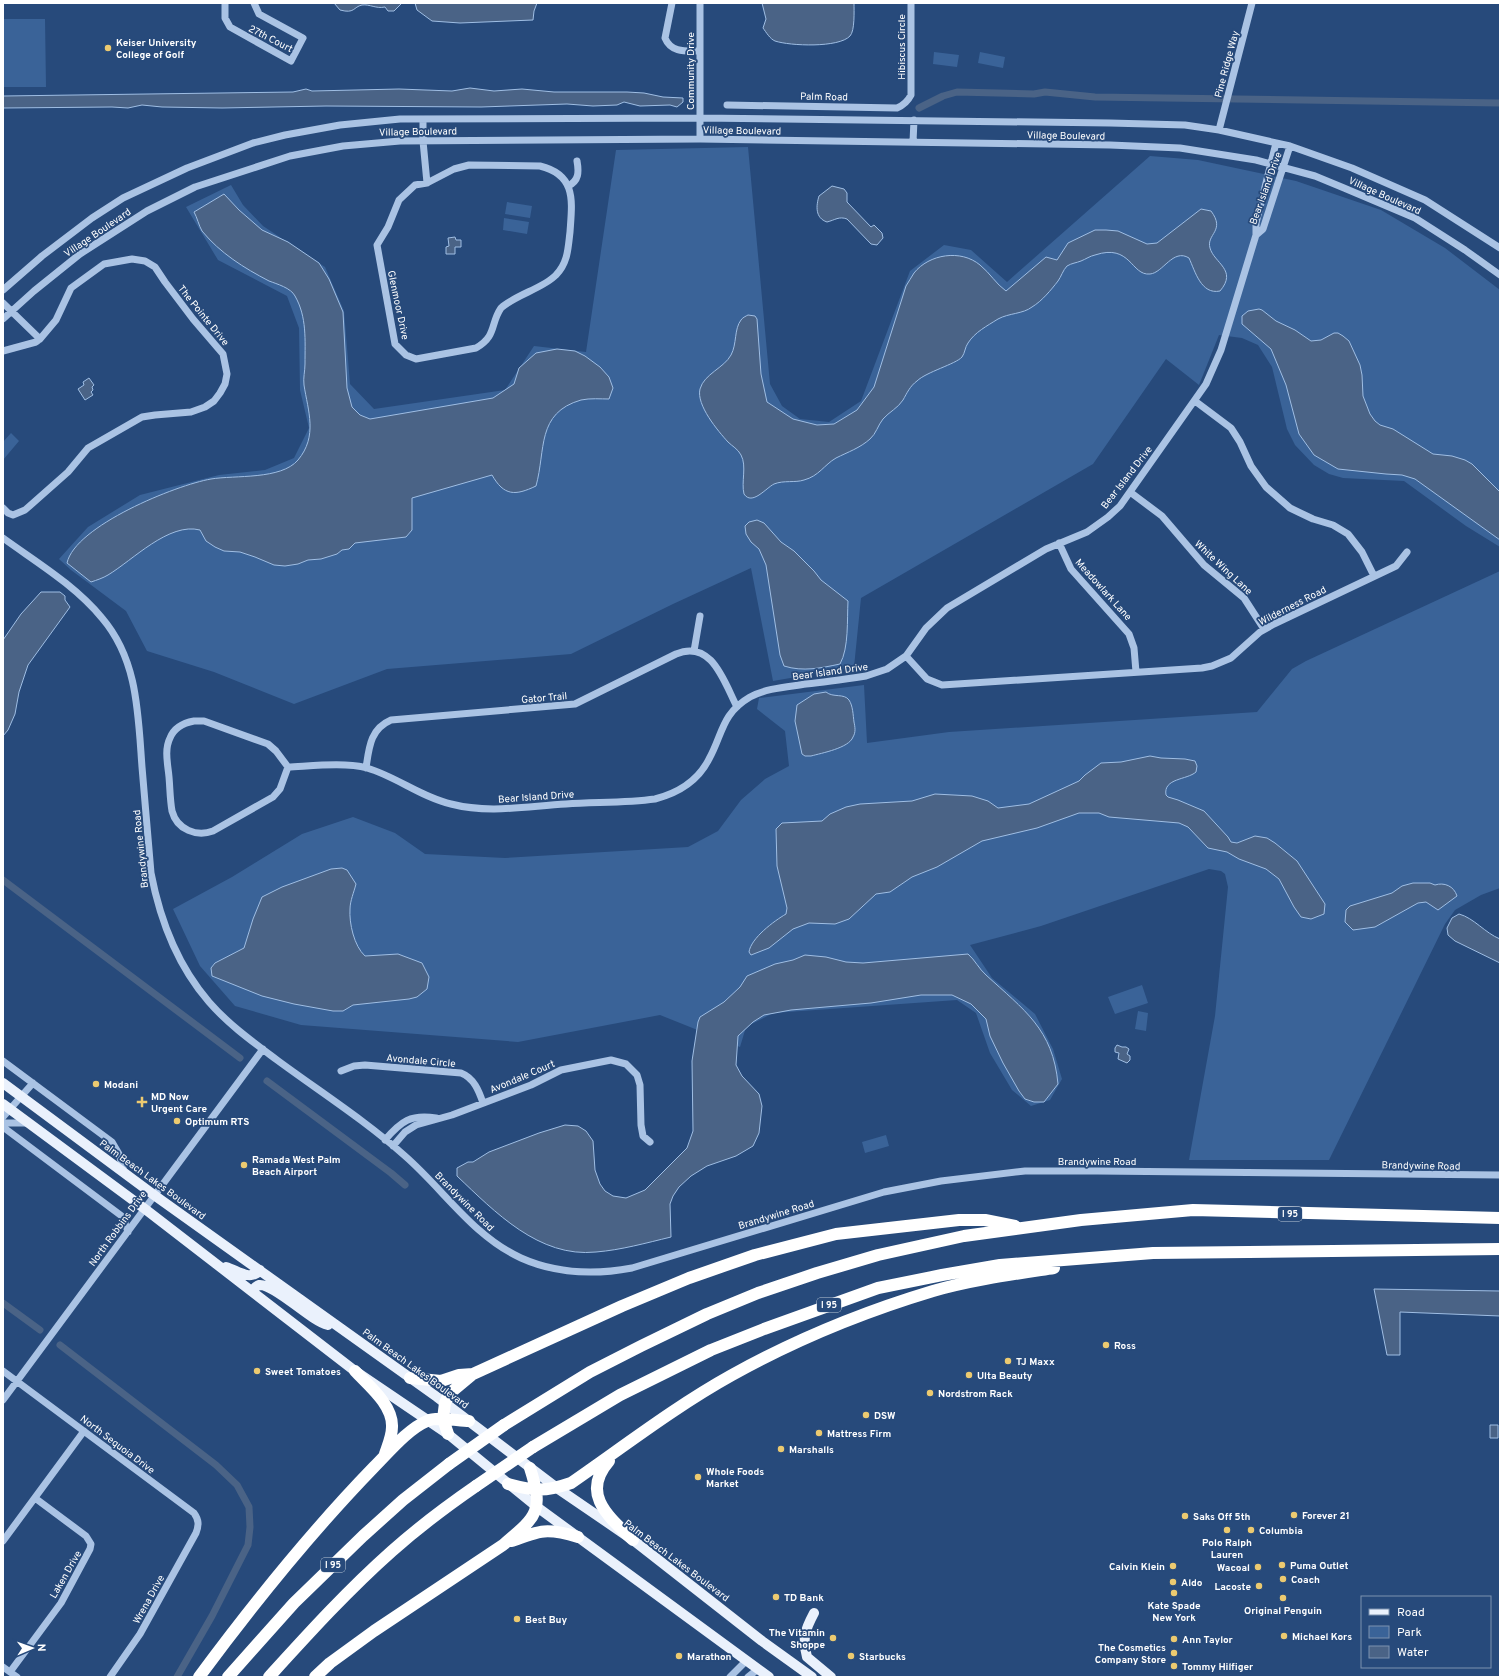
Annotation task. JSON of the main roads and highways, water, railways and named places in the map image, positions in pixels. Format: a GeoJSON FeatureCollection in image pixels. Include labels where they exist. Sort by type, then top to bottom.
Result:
{"type":"FeatureCollection","features":[{"type":"Feature","properties":{"kind":"highway","name":"I 95"},"geometry":{"type":"LineString","coordinates":[[228,1677],[294,1602],[363,1536],[404,1500],[449,1464],[504,1425],[590,1372],[707,1314],[758,1293],[817,1273],[878,1255],[964,1236],[1081,1220],[1193,1210],[1500,1218]]}},
{"type":"Feature","properties":{"kind":"highway"},"geometry":{"type":"LineString","coordinates":[[448,1434],[443,1419],[445,1403],[449,1394],[473,1374],[622,1306],[689,1278],[755,1255],[796,1243],[836,1234],[959,1220],[985,1220],[1028,1228]]}},
{"type":"Feature","properties":{"kind":"highway","name":"I 95"},"geometry":{"type":"LineString","coordinates":[[269,1677],[328,1612],[392,1550],[433,1516],[533,1447],[620,1395],[711,1350],[771,1326],[878,1288],[1000,1265],[1152,1253],[1500,1249]]}},
{"type":"Feature","properties":{"kind":"highway"},"geometry":{"type":"LineString","coordinates":[[508,1484],[538,1490],[557,1488],[571,1483],[670,1414],[731,1375],[786,1347],[852,1318],[934,1291],[1006,1275],[1152,1253]]}},
{"type":"Feature","properties":{"kind":"highway"},"geometry":{"type":"LineString","coordinates":[[355,1371],[379,1397],[391,1416],[391,1438],[384,1457]]}},
{"type":"Feature","properties":{"kind":"highway"},"geometry":{"type":"LineString","coordinates":[[410,1378],[441,1381],[459,1375],[473,1374]]}},
{"type":"Feature","properties":{"kind":"highway"},"geometry":{"type":"LineString","coordinates":[[199,1677],[302,1547],[384,1457],[414,1429],[428,1420],[443,1419],[469,1422]]}},
{"type":"Feature","properties":{"kind":"highway"},"geometry":{"type":"LineString","coordinates":[[621,1448],[599,1474],[597,1493],[601,1505],[608,1516],[633,1540]]}},
{"type":"Feature","properties":{"kind":"highway"},"geometry":{"type":"LineString","coordinates":[[315,1677],[330,1663],[374,1631],[503,1545],[519,1531],[534,1514],[537,1507],[538,1490],[530,1468]]}},
{"type":"Feature","properties":{"kind":"highway"},"geometry":{"type":"LineString","coordinates":[[503,1545],[544,1530],[557,1531],[578,1537]]}},
{"type":"Feature","properties":{"kind":"main road","name":"Palm Beach Lakes Boulevard"},"geometry":{"type":"LineString","coordinates":[[3,1083],[154,1195],[445,1403],[557,1488],[633,1540],[762,1641],[812,1677]]}},
{"type":"Feature","properties":{"kind":"main road"},"geometry":{"type":"LineString","coordinates":[[6,1106],[145,1209],[355,1371],[448,1434],[537,1507],[769,1677]]}},
{"type":"Feature","properties":{"kind":"main road"},"geometry":{"type":"LineString","coordinates":[[218,1265],[233,1269],[244,1275],[252,1276],[256,1275],[260,1270]]}},
{"type":"Feature","properties":{"kind":"main road"},"geometry":{"type":"LineString","coordinates":[[252,1291],[257,1286],[261,1285],[270,1288],[324,1324],[339,1327]]}},
{"type":"Feature","properties":{"kind":"main road"},"geometry":{"type":"LineString","coordinates":[[814,1613],[805,1631],[804,1644],[807,1657],[831,1677]]}},
{"type":"Feature","properties":{"kind":"water"},"geometry":{"type":"Polygon","coordinates":[[[334,3],[402,3],[394,11],[388,11],[385,7],[362,5],[351,11],[345,11],[340,10],[334,3]]]}},
{"type":"Feature","properties":{"kind":"water"},"geometry":{"type":"Polygon","coordinates":[[[415,3],[537,3],[533,20],[460,23],[432,21],[417,10],[415,3]]]}},
{"type":"Feature","properties":{"kind":"water"},"geometry":{"type":"Polygon","coordinates":[[[762,3],[854,3],[853,30],[850,36],[836,43],[802,45],[775,41],[763,28],[766,19],[762,3]]]}},
{"type":"Feature","properties":{"kind":"water"},"geometry":{"type":"Polygon","coordinates":[[[470,88],[494,91],[522,89],[554,92],[644,93],[663,97],[683,98],[683,102],[677,107],[670,105],[640,106],[624,102],[617,105],[593,106],[567,104],[481,107],[326,106],[222,108],[162,107],[142,105],[128,108],[3,108],[3,96],[293,92],[306,89],[312,91],[399,89],[452,91],[470,88]]]}},
{"type":"Feature","properties":{"kind":"water"},"geometry":{"type":"Polygon","coordinates":[[[832,186],[844,189],[847,193],[847,202],[871,227],[874,225],[882,233],[883,238],[877,245],[871,244],[847,219],[839,218],[827,222],[820,218],[817,211],[819,196],[832,186]]]}},
{"type":"Feature","properties":{"kind":"water"},"geometry":{"type":"Polygon","coordinates":[[[224,194],[239,210],[262,230],[288,242],[319,263],[329,279],[343,312],[347,388],[352,407],[360,415],[370,419],[493,398],[514,384],[519,368],[536,353],[557,349],[575,351],[600,367],[609,377],[613,388],[609,399],[581,400],[567,406],[556,414],[545,434],[536,486],[522,491],[511,492],[501,487],[492,475],[412,498],[412,530],[406,537],[355,543],[349,549],[342,550],[337,554],[321,559],[308,560],[298,564],[285,566],[274,565],[240,552],[224,551],[206,541],[200,530],[188,529],[164,537],[108,575],[91,582],[67,563],[74,549],[88,535],[107,522],[152,498],[195,483],[211,479],[257,476],[281,471],[298,460],[308,442],[310,423],[304,382],[305,346],[302,312],[293,293],[242,265],[225,253],[202,231],[194,212],[224,194]]]}},
{"type":"Feature","properties":{"kind":"water"},"geometry":{"type":"Polygon","coordinates":[[[1201,209],[1211,211],[1217,223],[1215,232],[1211,239],[1210,248],[1226,272],[1227,278],[1220,291],[1213,291],[1203,286],[1196,275],[1189,258],[1183,256],[1173,258],[1155,273],[1150,274],[1138,270],[1123,256],[1116,253],[1107,252],[1071,264],[1067,266],[1058,281],[1036,305],[1024,311],[998,319],[978,332],[971,339],[959,360],[927,374],[915,383],[901,403],[883,419],[874,435],[862,445],[836,458],[814,476],[801,481],[774,484],[755,497],[747,497],[744,494],[743,459],[737,449],[728,442],[704,410],[701,402],[700,389],[706,379],[728,360],[733,351],[737,328],[744,317],[748,315],[755,316],[757,319],[761,374],[767,402],[793,419],[817,425],[834,424],[857,410],[874,387],[906,286],[914,273],[928,261],[955,255],[972,260],[984,268],[1006,291],[1046,257],[1057,260],[1068,243],[1095,230],[1118,231],[1147,244],[1157,243],[1201,209]]]}},
{"type":"Feature","properties":{"kind":"water"},"geometry":{"type":"Polygon","coordinates":[[[455,237],[456,240],[461,240],[461,247],[455,247],[455,254],[446,254],[446,247],[449,246],[448,238],[455,237]]]}},
{"type":"Feature","properties":{"kind":"water"},"geometry":{"type":"Polygon","coordinates":[[[1259,309],[1276,321],[1295,330],[1311,341],[1321,340],[1334,333],[1338,333],[1349,341],[1360,365],[1363,396],[1370,414],[1375,421],[1380,425],[1393,429],[1433,454],[1452,456],[1465,460],[1472,464],[1500,492],[1500,540],[1415,479],[1402,475],[1338,469],[1314,455],[1299,434],[1286,385],[1271,349],[1242,324],[1242,316],[1248,311],[1259,309]]]}},
{"type":"Feature","properties":{"kind":"water"},"geometry":{"type":"Polygon","coordinates":[[[89,378],[94,385],[91,392],[93,395],[85,400],[78,389],[84,385],[83,382],[89,378]]]}},
{"type":"Feature","properties":{"kind":"water"},"geometry":{"type":"Polygon","coordinates":[[[757,520],[764,523],[781,542],[794,551],[814,571],[821,580],[848,601],[845,650],[840,664],[805,669],[784,666],[780,655],[766,565],[759,549],[751,542],[746,534],[745,526],[749,522],[757,520]]]}},
{"type":"Feature","properties":{"kind":"water"},"geometry":{"type":"Polygon","coordinates":[[[41,592],[60,592],[65,596],[65,600],[70,607],[28,665],[19,692],[15,714],[8,730],[3,736],[3,640],[21,614],[41,592]]]}},
{"type":"Feature","properties":{"kind":"water"},"geometry":{"type":"Polygon","coordinates":[[[826,692],[832,695],[847,698],[849,700],[853,711],[855,733],[850,741],[841,747],[828,752],[805,756],[802,754],[795,721],[797,705],[814,694],[826,692]]]}},
{"type":"Feature","properties":{"kind":"water"},"geometry":{"type":"Polygon","coordinates":[[[1150,756],[1195,761],[1197,766],[1196,772],[1168,785],[1166,795],[1204,811],[1231,842],[1237,843],[1255,836],[1267,838],[1275,843],[1297,861],[1325,904],[1324,914],[1311,919],[1301,917],[1279,879],[1266,869],[1239,859],[1227,852],[1208,848],[1188,827],[1179,823],[1109,817],[1099,813],[1079,813],[1037,828],[982,841],[937,867],[912,877],[890,892],[876,894],[849,919],[835,924],[809,923],[793,929],[769,948],[751,955],[749,952],[758,936],[775,921],[786,914],[787,908],[777,866],[776,829],[782,823],[822,821],[830,814],[846,807],[860,804],[912,801],[935,794],[972,796],[988,801],[998,808],[1029,804],[1079,781],[1101,763],[1121,762],[1150,756]]]}},
{"type":"Feature","properties":{"kind":"water"},"geometry":{"type":"Polygon","coordinates":[[[342,868],[347,870],[356,884],[350,906],[350,921],[355,940],[361,952],[365,956],[398,954],[422,963],[429,977],[427,989],[417,997],[409,999],[353,1005],[343,1011],[333,1011],[294,1004],[262,996],[212,976],[211,968],[215,963],[244,948],[262,897],[282,887],[331,869],[342,868]]]}},
{"type":"Feature","properties":{"kind":"water"},"geometry":{"type":"Polygon","coordinates":[[[1413,883],[1430,883],[1435,885],[1442,884],[1451,887],[1457,896],[1438,910],[1426,902],[1418,903],[1375,927],[1353,930],[1345,922],[1346,910],[1350,906],[1392,893],[1402,886],[1413,883]]]}},
{"type":"Feature","properties":{"kind":"water"},"geometry":{"type":"Polygon","coordinates":[[[1459,914],[1470,919],[1500,939],[1500,963],[1455,941],[1448,935],[1447,928],[1452,918],[1459,914]]]}},
{"type":"Feature","properties":{"kind":"water"},"geometry":{"type":"Polygon","coordinates":[[[968,954],[984,973],[1024,1010],[1043,1035],[1050,1049],[1055,1065],[1058,1084],[1044,1102],[1034,1102],[1025,1099],[1003,1063],[990,1036],[986,1019],[971,1004],[952,995],[921,995],[871,1003],[791,1010],[764,1015],[753,1022],[738,1036],[736,1065],[742,1076],[759,1094],[762,1106],[759,1133],[753,1146],[736,1156],[707,1166],[691,1176],[679,1187],[670,1204],[671,1237],[624,1248],[596,1252],[575,1252],[556,1248],[519,1230],[487,1204],[457,1176],[457,1168],[468,1162],[473,1162],[489,1152],[565,1125],[578,1126],[586,1131],[593,1141],[595,1170],[600,1184],[605,1191],[613,1196],[626,1198],[645,1190],[687,1148],[693,1131],[692,1061],[700,1017],[724,1002],[740,987],[747,976],[775,964],[793,960],[805,955],[826,957],[846,962],[863,963],[968,954]]]}},
{"type":"Feature","properties":{"kind":"water"},"geometry":{"type":"Polygon","coordinates":[[[1117,1045],[1129,1049],[1127,1054],[1130,1056],[1130,1060],[1127,1063],[1118,1059],[1119,1053],[1115,1052],[1117,1045]]]}},
{"type":"Feature","properties":{"kind":"water"},"geometry":{"type":"Polygon","coordinates":[[[1374,1289],[1500,1291],[1500,1316],[1400,1312],[1400,1355],[1387,1355],[1374,1289]]]}},
{"type":"Feature","properties":{"kind":"water"},"geometry":{"type":"Polygon","coordinates":[[[1490,1425],[1498,1425],[1498,1438],[1490,1438],[1490,1425]]]}},
{"type":"Feature","properties":{"kind":"waterway"},"geometry":{"type":"LineString","coordinates":[[919,108],[943,96],[957,92],[1034,94],[1045,92],[1095,97],[1500,103]]}},
{"type":"Feature","properties":{"kind":"waterway"},"geometry":{"type":"LineString","coordinates":[[3,880],[240,1058]]}},
{"type":"Feature","properties":{"kind":"waterway"},"geometry":{"type":"LineString","coordinates":[[267,1081],[405,1185]]}},
{"type":"Feature","properties":{"kind":"waterway"},"geometry":{"type":"LineString","coordinates":[[3,1303],[40,1330]]}},
{"type":"Feature","properties":{"kind":"waterway"},"geometry":{"type":"LineString","coordinates":[[60,1345],[216,1465],[237,1485],[249,1507],[250,1527],[248,1545],[212,1616],[177,1677]]}},
{"type":"Feature","properties":{"kind":"place","name":"Keiser University College of Golf"},"geometry":{"type":"Point","coordinates":[108,48]}},
{"type":"Feature","properties":{"kind":"place","name":"Modani"},"geometry":{"type":"Point","coordinates":[96,1084]}},
{"type":"Feature","properties":{"kind":"place","name":"MD Now Urgent Care"},"geometry":{"type":"Point","coordinates":[142,1102]}},
{"type":"Feature","properties":{"kind":"place","name":"Optimum RTS"},"geometry":{"type":"Point","coordinates":[177,1121]}},
{"type":"Feature","properties":{"kind":"place","name":"Ramada West Palm Beach Airport"},"geometry":{"type":"Point","coordinates":[244,1165]}},
{"type":"Feature","properties":{"kind":"place","name":"Ross"},"geometry":{"type":"Point","coordinates":[1106,1345]}},
{"type":"Feature","properties":{"kind":"place","name":"TJ Maxx"},"geometry":{"type":"Point","coordinates":[1008,1361]}},
{"type":"Feature","properties":{"kind":"place","name":"Sweet Tomatoes"},"geometry":{"type":"Point","coordinates":[257,1371]}},
{"type":"Feature","properties":{"kind":"place","name":"Ulta Beauty"},"geometry":{"type":"Point","coordinates":[969,1375]}},
{"type":"Feature","properties":{"kind":"place","name":"Nordstrom Rack"},"geometry":{"type":"Point","coordinates":[930,1393]}},
{"type":"Feature","properties":{"kind":"place","name":"DSW"},"geometry":{"type":"Point","coordinates":[866,1415]}},
{"type":"Feature","properties":{"kind":"place","name":"Mattress Firm"},"geometry":{"type":"Point","coordinates":[819,1433]}},
{"type":"Feature","properties":{"kind":"place","name":"Marshalls"},"geometry":{"type":"Point","coordinates":[781,1449]}},
{"type":"Feature","properties":{"kind":"place","name":"Whole Foods Market"},"geometry":{"type":"Point","coordinates":[698,1477]}},
{"type":"Feature","properties":{"kind":"place","name":"Forever 21"},"geometry":{"type":"Point","coordinates":[1294,1515]}},
{"type":"Feature","properties":{"kind":"place","name":"Saks Off 5th"},"geometry":{"type":"Point","coordinates":[1185,1516]}},
{"type":"Feature","properties":{"kind":"place","name":"Polo Ralph Lauren"},"geometry":{"type":"Point","coordinates":[1227,1530]}},
{"type":"Feature","properties":{"kind":"place","name":"Columbia"},"geometry":{"type":"Point","coordinates":[1251,1530]}},
{"type":"Feature","properties":{"kind":"place","name":"Puma Outlet"},"geometry":{"type":"Point","coordinates":[1282,1565]}},
{"type":"Feature","properties":{"kind":"place","name":"Calvin Klein"},"geometry":{"type":"Point","coordinates":[1173,1566]}},
{"type":"Feature","properties":{"kind":"place","name":"Wacoal"},"geometry":{"type":"Point","coordinates":[1258,1567]}},
{"type":"Feature","properties":{"kind":"place","name":"Coach"},"geometry":{"type":"Point","coordinates":[1283,1579]}},
{"type":"Feature","properties":{"kind":"place","name":"Aldo"},"geometry":{"type":"Point","coordinates":[1173,1582]}},
{"type":"Feature","properties":{"kind":"place","name":"Lacoste"},"geometry":{"type":"Point","coordinates":[1259,1586]}},
{"type":"Feature","properties":{"kind":"place","name":"Kate Spade New York"},"geometry":{"type":"Point","coordinates":[1174,1593]}},
{"type":"Feature","properties":{"kind":"place","name":"TD Bank"},"geometry":{"type":"Point","coordinates":[776,1597]}},
{"type":"Feature","properties":{"kind":"place","name":"Original Penguin"},"geometry":{"type":"Point","coordinates":[1283,1598]}},
{"type":"Feature","properties":{"kind":"place","name":"Best Buy"},"geometry":{"type":"Point","coordinates":[517,1619]}},
{"type":"Feature","properties":{"kind":"place","name":"Michael Kors"},"geometry":{"type":"Point","coordinates":[1284,1636]}},
{"type":"Feature","properties":{"kind":"place","name":"The Vitamin Shoppe"},"geometry":{"type":"Point","coordinates":[833,1638]}},
{"type":"Feature","properties":{"kind":"place","name":"Ann Taylor"},"geometry":{"type":"Point","coordinates":[1174,1639]}},
{"type":"Feature","properties":{"kind":"place","name":"The Cosmetics Company Store"},"geometry":{"type":"Point","coordinates":[1174,1653]}},
{"type":"Feature","properties":{"kind":"place","name":"Marathon"},"geometry":{"type":"Point","coordinates":[679,1656]}},
{"type":"Feature","properties":{"kind":"place","name":"Starbucks"},"geometry":{"type":"Point","coordinates":[851,1656]}},
{"type":"Feature","properties":{"kind":"place","name":"Tommy Hilfiger"},"geometry":{"type":"Point","coordinates":[1174,1666]}}]}
